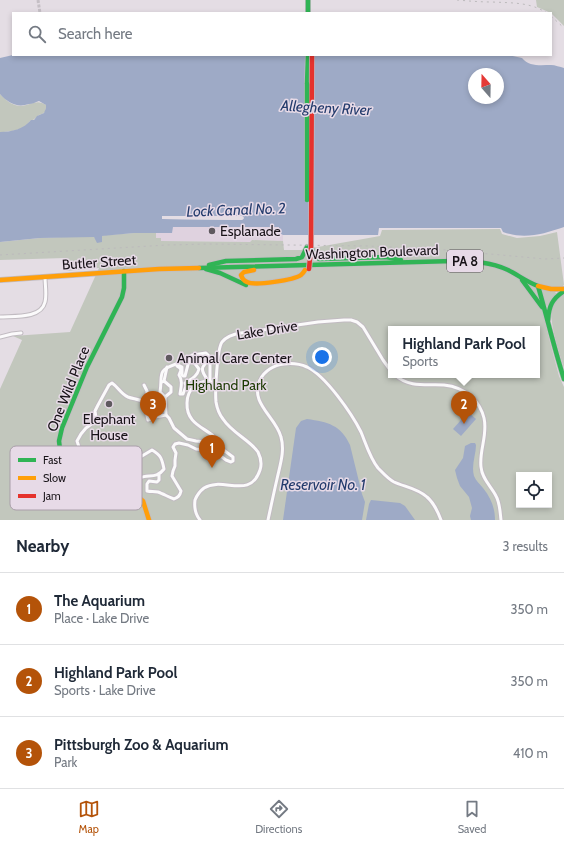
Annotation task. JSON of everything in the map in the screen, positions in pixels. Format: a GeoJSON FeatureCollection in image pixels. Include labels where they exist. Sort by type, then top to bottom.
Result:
{"type":"FeatureCollection","features":[{"type":"Feature","properties":{"kind":"main road"},"geometry":{"type":"LineString","coordinates":[[308,0],[308,12]]}},
{"type":"Feature","properties":{"kind":"main road"},"geometry":{"type":"LineString","coordinates":[[312,0],[312,12]]}},
{"type":"Feature","properties":{"kind":"main road"},"geometry":{"type":"LineString","coordinates":[[308,56],[309,247],[319,259],[386,257],[409,262]]}},
{"type":"Feature","properties":{"kind":"main road"},"geometry":{"type":"LineString","coordinates":[[200,268],[220,273],[245,284],[256,286],[296,280],[305,275],[308,268],[309,247],[312,56]]}},
{"type":"Feature","properties":{"kind":"main road"},"geometry":{"type":"LineString","coordinates":[[200,268],[226,261],[296,259],[302,257],[309,247]]}},
{"type":"Feature","properties":{"kind":"main road","name":"Washington Boulevard"},"geometry":{"type":"LineString","coordinates":[[200,268],[308,268],[409,262],[473,262],[499,266],[518,275],[529,283],[564,290]]}},
{"type":"Feature","properties":{"kind":"main road","name":"Butler Street"},"geometry":{"type":"LineString","coordinates":[[0,280],[124,271],[200,268]]}},
{"type":"Feature","properties":{"kind":"main road"},"geometry":{"type":"LineString","coordinates":[[308,268],[296,278],[259,283],[246,282],[241,276],[248,270],[308,268]]}},
{"type":"Feature","properties":{"kind":"main road","name":"One Wild Place"},"geometry":{"type":"LineString","coordinates":[[60,446],[62,428],[87,367],[123,294],[124,271]]}},
{"type":"Feature","properties":{"kind":"main road","name":"PA 8"},"geometry":{"type":"LineString","coordinates":[[518,275],[536,298],[548,318]]}},
{"type":"Feature","properties":{"kind":"main road","name":"PA 8"},"geometry":{"type":"LineString","coordinates":[[538,286],[564,379]]}},
{"type":"Feature","properties":{"kind":"main road"},"geometry":{"type":"LineString","coordinates":[[548,318],[551,303],[556,296],[564,290]]}},
{"type":"Feature","properties":{"kind":"main road","name":"One Wild Place"},"geometry":{"type":"LineString","coordinates":[[142,500],[149,520]]}},
{"type":"Feature","properties":{"kind":"street"},"geometry":{"type":"LineString","coordinates":[[0,317],[29,316],[41,310],[46,299],[45,277]]}},
{"type":"Feature","properties":{"kind":"street","name":"Lake Drive"},"geometry":{"type":"LineString","coordinates":[[200,520],[194,507],[196,497],[201,490],[208,486],[217,484],[238,486],[247,485],[257,477],[261,467],[261,460],[258,452],[252,445],[229,427],[218,408],[216,394],[218,354],[220,345],[224,339],[231,335],[241,333],[351,320],[357,322],[363,327],[388,367]]}},
{"type":"Feature","properties":{"kind":"street"},"geometry":{"type":"LineString","coordinates":[[0,341],[1,337],[6,335],[21,333]]}},
{"type":"Feature","properties":{"kind":"street"},"geometry":{"type":"LineString","coordinates":[[146,495],[150,492],[154,492],[174,499],[180,494],[181,491],[172,476],[176,466],[176,453],[173,447],[179,442],[196,449],[205,450],[231,462],[233,461],[233,457],[218,446],[207,442],[187,439],[182,436],[174,428],[166,415],[165,397],[160,392],[163,382],[161,375],[167,367],[176,364],[182,367],[182,375],[185,376],[190,357],[192,355],[206,353],[210,357],[210,381]]}},
{"type":"Feature","properties":{"kind":"street"},"geometry":{"type":"LineString","coordinates":[[178,365],[181,370],[179,375],[182,383],[180,394],[182,394],[186,386],[185,383],[198,373],[199,369],[193,361],[193,358],[198,356],[200,357],[200,361],[204,362],[205,364],[210,364]]}},
{"type":"Feature","properties":{"kind":"street"},"geometry":{"type":"LineString","coordinates":[[268,520],[282,459],[282,444],[278,428],[261,404],[258,396],[258,388],[260,380],[268,370],[280,364],[291,363],[308,367],[322,379],[340,400],[353,419],[377,466],[394,481],[426,496],[435,506],[441,520]]}},
{"type":"Feature","properties":{"kind":"street"},"geometry":{"type":"LineString","coordinates":[[205,364],[202,370],[203,374],[210,381]]}},
{"type":"Feature","properties":{"kind":"street"},"geometry":{"type":"LineString","coordinates":[[398,378],[403,382],[413,384],[444,385],[455,387],[470,395],[478,404],[484,417],[485,428],[484,441],[480,456],[481,469],[486,481],[498,499],[501,520]]}},
{"type":"Feature","properties":{"kind":"street"},"geometry":{"type":"LineString","coordinates":[[210,381],[199,383],[194,386],[187,400],[187,408],[192,421],[215,438],[218,446]]}},
{"type":"Feature","properties":{"kind":"street"},"geometry":{"type":"LineString","coordinates":[[163,382],[171,387],[171,392],[165,397]]}},
{"type":"Feature","properties":{"kind":"street"},"geometry":{"type":"LineString","coordinates":[[79,446],[77,441],[80,434],[93,424],[96,418],[95,412],[109,385],[112,383],[118,390],[129,398],[144,402]]}},
{"type":"Feature","properties":{"kind":"street"},"geometry":{"type":"LineString","coordinates":[[144,384],[147,390],[147,400],[144,402],[148,420],[166,415]]}},
{"type":"Feature","properties":{"kind":"street"},"geometry":{"type":"LineString","coordinates":[[142,456],[152,450],[158,453],[164,469],[155,476],[142,477]]}},
{"type":"Feature","properties":{"kind":"street"},"geometry":{"type":"LineString","coordinates":[[150,492],[147,491],[147,484],[149,481],[157,482],[160,480],[159,474]]}},
{"type":"Feature","properties":{"kind":"shaded area"},"geometry":{"type":"Polygon","coordinates":[[[121,227],[286,227],[279,233],[283,235],[283,241],[252,240],[250,242],[161,241],[156,238],[156,233],[172,233],[172,229],[121,227]]]}},
{"type":"Feature","properties":{"kind":"green space"},"geometry":{"type":"Polygon","coordinates":[[[536,0],[564,0],[564,26],[552,14],[552,12],[537,7],[536,0]]]}},
{"type":"Feature","properties":{"kind":"green space"},"geometry":{"type":"Polygon","coordinates":[[[0,94],[15,105],[24,106],[38,102],[42,103],[46,105],[45,112],[30,121],[24,127],[12,131],[0,132],[0,94]]]}},
{"type":"Feature","properties":{"kind":"green space","name":"Highland Park"},"geometry":{"type":"Polygon","coordinates":[[[500,229],[502,234],[517,238],[540,236],[557,232],[564,285],[555,293],[557,293],[548,308],[547,305],[543,313],[559,376],[564,387],[564,520],[0,520],[0,389],[22,340],[13,336],[70,332],[99,268],[66,271],[65,258],[0,260],[0,242],[85,236],[94,237],[102,242],[101,236],[106,235],[156,233],[156,238],[161,238],[161,241],[283,241],[284,250],[301,250],[380,236],[382,230],[500,229]]]}},
{"type":"Feature","properties":{"kind":"green space"},"geometry":{"type":"Polygon","coordinates":[[[564,293],[564,368],[555,338],[551,313],[554,303],[564,293]]]}},
{"type":"Feature","properties":{"kind":"water"},"geometry":{"type":"Polygon","coordinates":[[[12,55],[513,56],[522,58],[528,63],[532,64],[553,65],[564,68],[564,227],[541,234],[519,236],[503,232],[501,228],[379,228],[378,235],[283,235],[279,233],[279,227],[173,227],[172,233],[134,233],[102,236],[102,242],[97,243],[94,237],[40,238],[0,242],[0,132],[13,131],[25,126],[31,120],[34,120],[37,116],[44,113],[46,108],[46,105],[39,101],[32,104],[17,105],[0,94],[0,58],[12,55]],[[163,216],[163,219],[242,220],[244,218],[242,216],[163,216]]]}},
{"type":"Feature","properties":{"kind":"water"},"geometry":{"type":"Polygon","coordinates":[[[468,412],[476,419],[461,436],[453,429],[468,412]]]}},
{"type":"Feature","properties":{"kind":"water","name":"Reservoir No. 1"},"geometry":{"type":"Polygon","coordinates":[[[307,419],[327,423],[338,429],[350,445],[365,502],[362,520],[283,520],[296,428],[301,421],[307,419]]]}},
{"type":"Feature","properties":{"kind":"water"},"geometry":{"type":"Polygon","coordinates":[[[475,443],[476,445],[473,468],[474,476],[490,499],[495,520],[471,520],[470,516],[472,508],[469,497],[460,486],[457,478],[455,470],[463,458],[465,446],[475,443]]]}},
{"type":"Feature","properties":{"kind":"water","name":"Reservoir No. 1"},"geometry":{"type":"Polygon","coordinates":[[[371,500],[400,503],[405,506],[415,520],[366,520],[371,500]]]}},
{"type":"Feature","properties":{"kind":"pier"},"geometry":{"type":"Polygon","coordinates":[[[162,216],[242,216],[244,218],[242,220],[162,219],[162,216]]]}},
{"type":"Feature","properties":{"kind":"tunnel"},"geometry":{"type":"LineString","coordinates":[[38,0],[40,12]]}},
{"type":"Feature","properties":{"kind":"railway"},"geometry":{"type":"LineString","coordinates":[[457,0],[521,4],[541,9],[546,12]]}},
{"type":"Feature","properties":{"kind":"railway"},"geometry":{"type":"LineString","coordinates":[[552,17],[564,28]]}},
{"type":"Feature","properties":{"kind":"railway"},"geometry":{"type":"LineString","coordinates":[[0,255],[167,245],[209,244],[368,246],[435,249],[545,259],[564,258]]}},
{"type":"Feature","properties":{"kind":"traffic: fast"},"geometry":{"type":"LineString","coordinates":[[308,0],[308,12]]}},
{"type":"Feature","properties":{"kind":"traffic: fast"},"geometry":{"type":"LineString","coordinates":[[307,84],[308,56]]}},
{"type":"Feature","properties":{"kind":"traffic: fast"},"geometry":{"type":"LineString","coordinates":[[307,84],[307,200]]}},
{"type":"Feature","properties":{"kind":"traffic: fast"},"geometry":{"type":"LineString","coordinates":[[209,265],[226,261],[296,259],[302,257],[307,247]]}},
{"type":"Feature","properties":{"kind":"traffic: fast"},"geometry":{"type":"LineString","coordinates":[[311,247],[315,256],[319,259],[386,257],[401,260]]}},
{"type":"Feature","properties":{"kind":"traffic: fast"},"geometry":{"type":"LineString","coordinates":[[199,268],[453,261],[474,262],[502,267],[538,286],[564,379]]}},
{"type":"Feature","properties":{"kind":"traffic: fast"},"geometry":{"type":"LineString","coordinates":[[206,269],[220,273],[246,285]]}},
{"type":"Feature","properties":{"kind":"traffic: fast"},"geometry":{"type":"LineString","coordinates":[[60,446],[59,441],[62,428],[87,367],[122,297],[124,288],[124,271]]}},
{"type":"Feature","properties":{"kind":"traffic: fast"},"geometry":{"type":"LineString","coordinates":[[522,280],[542,307]]}},
{"type":"Feature","properties":{"kind":"traffic: fast"},"geometry":{"type":"LineString","coordinates":[[548,320],[552,303],[564,291]]}},
{"type":"Feature","properties":{"kind":"traffic: slow"},"geometry":{"type":"LineString","coordinates":[[0,280],[159,269],[199,268]]}},
{"type":"Feature","properties":{"kind":"traffic: slow"},"geometry":{"type":"LineString","coordinates":[[254,270],[244,272],[241,275],[244,280],[251,283],[266,283],[297,277],[305,270]]}},
{"type":"Feature","properties":{"kind":"traffic: slow"},"geometry":{"type":"LineString","coordinates":[[538,286],[551,289],[564,289]]}},
{"type":"Feature","properties":{"kind":"traffic: slow"},"geometry":{"type":"LineString","coordinates":[[142,500],[149,520]]}},
{"type":"Feature","properties":{"kind":"traffic: jam"},"geometry":{"type":"LineString","coordinates":[[309,269],[311,247],[312,56]]}},
{"type":"Feature","properties":{"kind":"place","name":"Esplanade"},"geometry":{"type":"Point","coordinates":[212,231]}},
{"type":"Feature","properties":{"kind":"place","name":"Animal Care Center"},"geometry":{"type":"Point","coordinates":[169,358]}},
{"type":"Feature","properties":{"kind":"place","name":"Elephant House"},"geometry":{"type":"Point","coordinates":[109,404]}},
{"type":"Feature","properties":{"kind":"place","name":"Pittsburgh Zoo & Aquarium"},"geometry":{"type":"Point","coordinates":[153,424]}},
{"type":"Feature","properties":{"kind":"place","name":"Highland Park Pool"},"geometry":{"type":"Point","coordinates":[464,424]}},
{"type":"Feature","properties":{"kind":"place","name":"The Aquarium"},"geometry":{"type":"Point","coordinates":[212,468]}},
{"type":"Feature","properties":{"kind":"water label","name":"Allegheny River"},"geometry":{"type":"Point","coordinates":[326,108]}},
{"type":"Feature","properties":{"kind":"water label","name":"Lock Canal No. 2"},"geometry":{"type":"Point","coordinates":[236,210]}}]}
